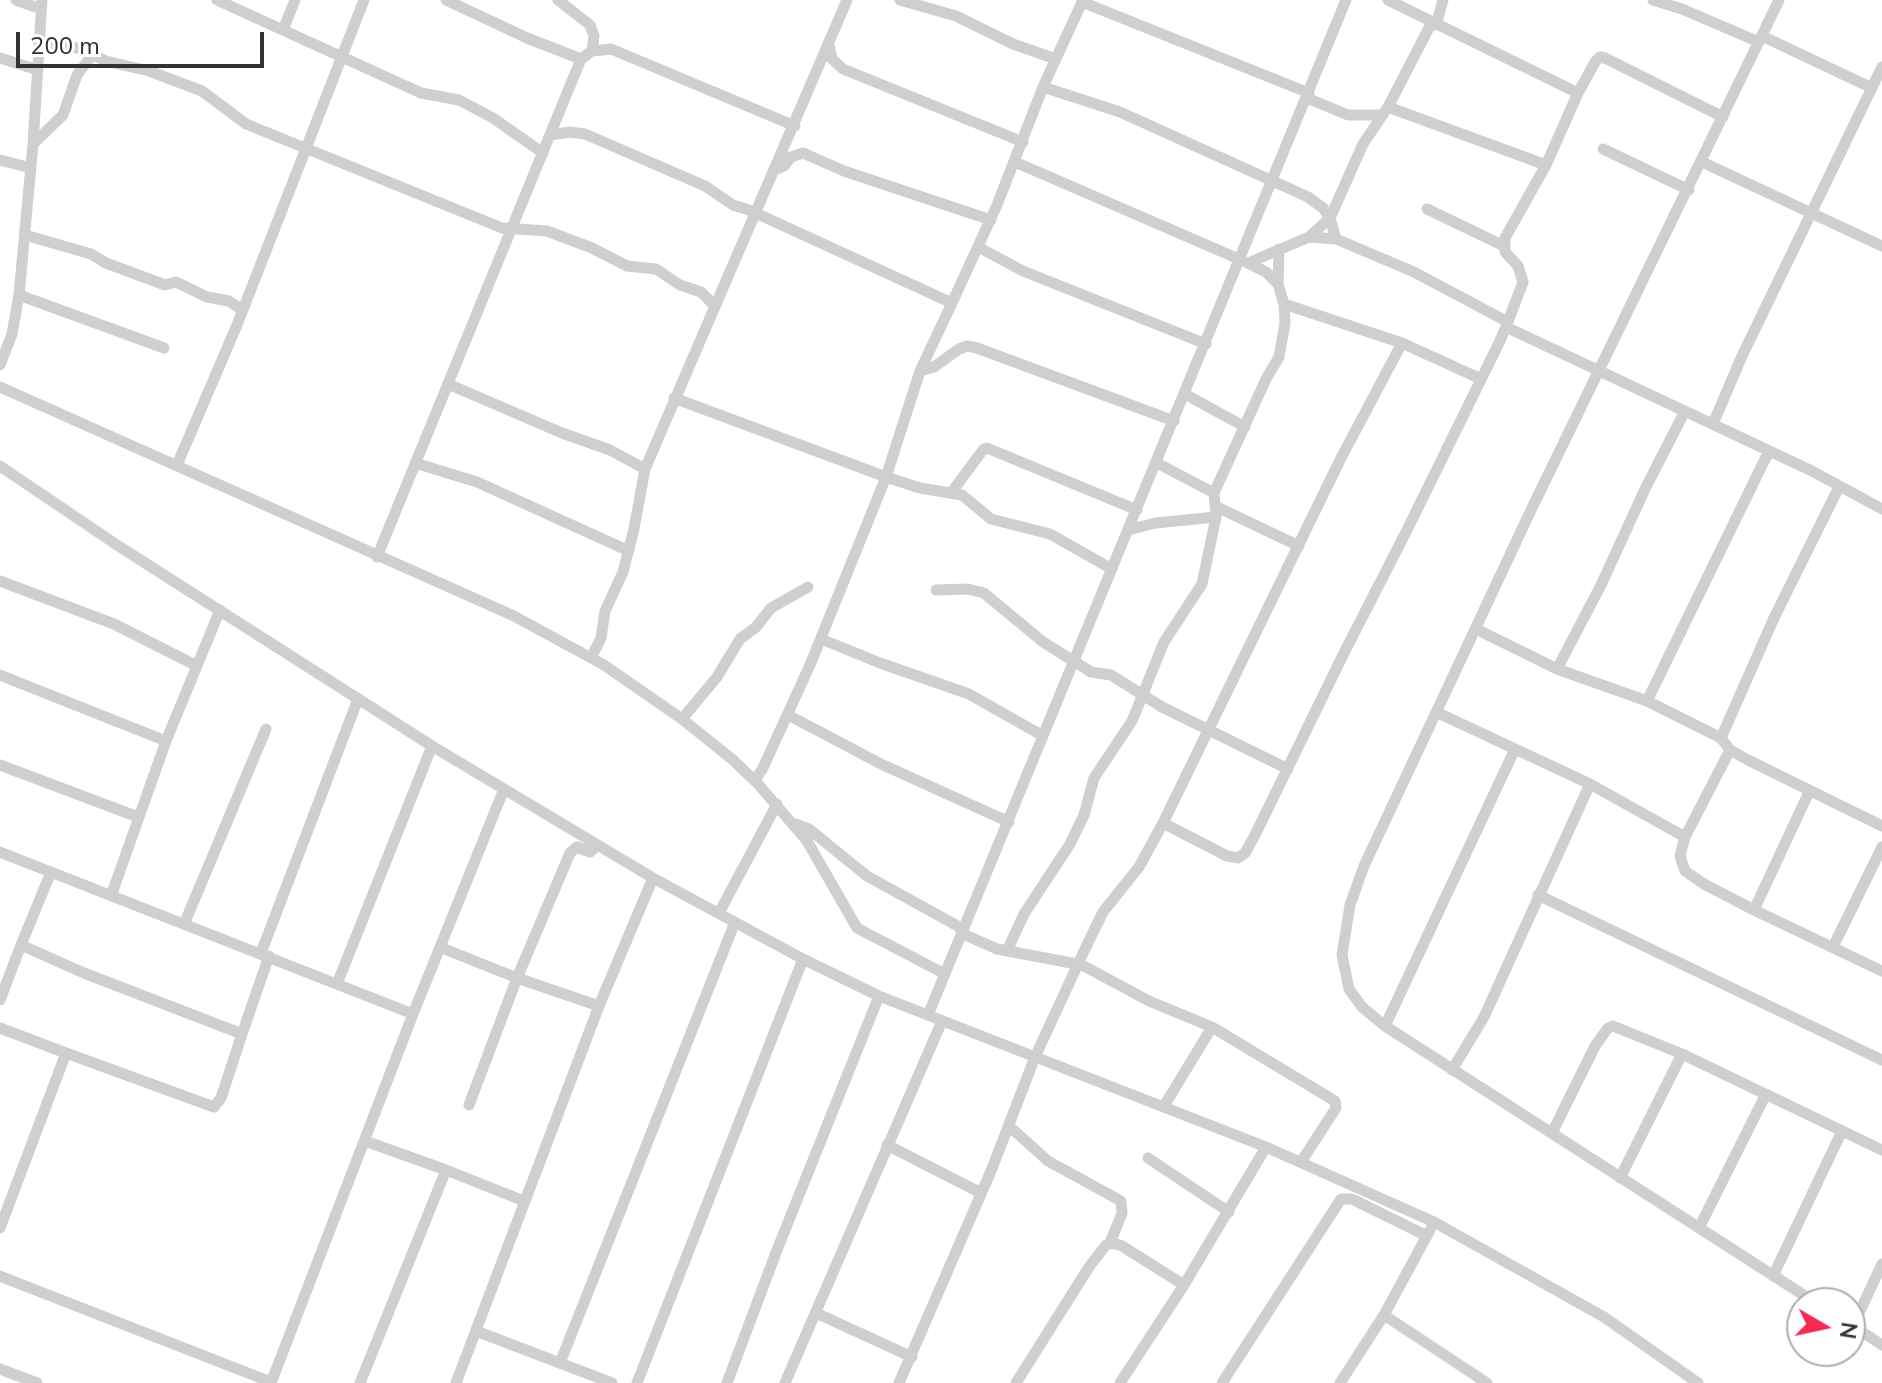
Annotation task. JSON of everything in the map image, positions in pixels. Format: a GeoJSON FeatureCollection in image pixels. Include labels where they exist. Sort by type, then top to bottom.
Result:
{"type":"FeatureCollection","features":[{"type":"Feature","properties":{"kind":"street"},"geometry":{"type":"LineString","coordinates":[[0,365],[12,334],[19,295],[42,5],[16,0]]}},
{"type":"Feature","properties":{"kind":"street"},"geometry":{"type":"LineString","coordinates":[[217,0],[421,93],[459,100],[493,118],[543,153]]}},
{"type":"Feature","properties":{"kind":"street"},"geometry":{"type":"LineString","coordinates":[[283,30],[295,0]]}},
{"type":"Feature","properties":{"kind":"street"},"geometry":{"type":"LineString","coordinates":[[177,465],[242,310],[364,0]]}},
{"type":"Feature","properties":{"kind":"street"},"geometry":{"type":"LineString","coordinates":[[446,0],[581,59]]}},
{"type":"Feature","properties":{"kind":"street"},"geometry":{"type":"LineString","coordinates":[[558,0],[590,25],[594,36],[592,51]]}},
{"type":"Feature","properties":{"kind":"street"},"geometry":{"type":"LineString","coordinates":[[591,658],[601,638],[605,611],[629,551],[645,469],[847,0]]}},
{"type":"Feature","properties":{"kind":"street"},"geometry":{"type":"LineString","coordinates":[[900,0],[956,16],[1013,44],[1056,59]]}},
{"type":"Feature","properties":{"kind":"street"},"geometry":{"type":"LineString","coordinates":[[928,1015],[1128,530],[1244,261],[1272,182],[1346,0]]}},
{"type":"Feature","properties":{"kind":"street"},"geometry":{"type":"LineString","coordinates":[[1388,0],[1578,93]]}},
{"type":"Feature","properties":{"kind":"street"},"geometry":{"type":"LineString","coordinates":[[1244,261],[1309,237],[1330,218],[1372,126],[1385,111],[1434,23],[1443,0]]}},
{"type":"Feature","properties":{"kind":"street"},"geometry":{"type":"LineString","coordinates":[[1653,0],[1761,39],[1872,88]]}},
{"type":"Feature","properties":{"kind":"street"},"geometry":{"type":"LineString","coordinates":[[1779,0],[1531,510],[1364,866],[1346,925],[1342,955],[1345,981],[1362,1007],[1385,1026],[1791,1287]]}},
{"type":"Feature","properties":{"kind":"street"},"geometry":{"type":"LineString","coordinates":[[754,780],[762,770],[821,639],[886,477],[920,371],[991,220],[1043,87],[1082,1],[1348,115],[1385,111],[1546,165]]}},
{"type":"Feature","properties":{"kind":"street"},"geometry":{"type":"LineString","coordinates":[[39,44],[78,48],[106,61],[149,71],[202,91],[246,124],[511,230],[547,231],[592,248],[627,266],[656,269],[680,285],[704,294],[715,306]]}},
{"type":"Feature","properties":{"kind":"street"},"geometry":{"type":"LineString","coordinates":[[829,44],[832,59],[843,69],[1023,142]]}},
{"type":"Feature","properties":{"kind":"street"},"geometry":{"type":"LineString","coordinates":[[377,557],[581,59],[592,51],[611,49],[795,126]]}},
{"type":"Feature","properties":{"kind":"street"},"geometry":{"type":"LineString","coordinates":[[33,144],[63,115],[77,75],[93,54]]}},
{"type":"Feature","properties":{"kind":"street"},"geometry":{"type":"LineString","coordinates":[[1163,823],[1227,856],[1242,856],[1254,837],[1507,325],[1523,282],[1518,266],[1507,257],[1504,246],[1508,232],[1546,165],[1595,62],[1600,57],[1605,58],[1723,117]]}},
{"type":"Feature","properties":{"kind":"street"},"geometry":{"type":"LineString","coordinates":[[0,58],[38,70]]}},
{"type":"Feature","properties":{"kind":"street"},"geometry":{"type":"LineString","coordinates":[[1713,424],[1742,356],[1882,67]]}},
{"type":"Feature","properties":{"kind":"street"},"geometry":{"type":"LineString","coordinates":[[1043,87],[1120,112],[1316,201],[1330,218],[1336,239]]}},
{"type":"Feature","properties":{"kind":"street"},"geometry":{"type":"LineString","coordinates":[[550,135],[570,132],[585,134],[705,186],[727,202],[952,303]]}},
{"type":"Feature","properties":{"kind":"street"},"geometry":{"type":"LineString","coordinates":[[1603,149],[1689,190]]}},
{"type":"Feature","properties":{"kind":"street"},"geometry":{"type":"LineString","coordinates":[[776,169],[784,166],[791,157],[803,153],[844,171],[991,220]]}},
{"type":"Feature","properties":{"kind":"street"},"geometry":{"type":"LineString","coordinates":[[0,160],[31,168]]}},
{"type":"Feature","properties":{"kind":"street"},"geometry":{"type":"LineString","coordinates":[[1015,162],[1244,261],[1266,272],[1278,284]]}},
{"type":"Feature","properties":{"kind":"street"},"geometry":{"type":"LineString","coordinates":[[1702,162],[1882,246]]}},
{"type":"Feature","properties":{"kind":"street"},"geometry":{"type":"LineString","coordinates":[[1427,209],[1504,246]]}},
{"type":"Feature","properties":{"kind":"street"},"geometry":{"type":"LineString","coordinates":[[25,235],[91,254],[106,263],[165,285],[176,282],[207,297],[229,301],[242,310]]}},
{"type":"Feature","properties":{"kind":"street"},"geometry":{"type":"LineString","coordinates":[[1309,237],[1336,239],[1438,283],[1507,325],[1882,509]]}},
{"type":"Feature","properties":{"kind":"street"},"geometry":{"type":"LineString","coordinates":[[978,247],[1065,289],[1206,344]]}},
{"type":"Feature","properties":{"kind":"street"},"geometry":{"type":"LineString","coordinates":[[1007,951],[1024,914],[1070,844],[1084,815],[1094,778],[1132,721],[1164,642],[1202,584],[1216,512],[1214,493],[1279,357],[1285,323],[1278,284],[1279,249]]}},
{"type":"Feature","properties":{"kind":"street"},"geometry":{"type":"LineString","coordinates":[[19,295],[164,348]]}},
{"type":"Feature","properties":{"kind":"street"},"geometry":{"type":"LineString","coordinates":[[1284,304],[1402,343],[1481,379]]}},
{"type":"Feature","properties":{"kind":"street"},"geometry":{"type":"LineString","coordinates":[[899,1383],[1009,1126],[1035,1057],[1103,912],[1139,867],[1163,823],[1402,343]]}},
{"type":"Feature","properties":{"kind":"street"},"geometry":{"type":"LineString","coordinates":[[920,371],[934,367],[967,346],[1174,421]]}},
{"type":"Feature","properties":{"kind":"street"},"geometry":{"type":"LineString","coordinates":[[448,384],[610,450],[645,469]]}},
{"type":"Feature","properties":{"kind":"street"},"geometry":{"type":"LineString","coordinates":[[0,387],[514,616],[591,658],[682,719],[754,780],[807,841],[857,928],[945,974]]}},
{"type":"Feature","properties":{"kind":"street"},"geometry":{"type":"LineString","coordinates":[[1185,394],[1245,427]]}},
{"type":"Feature","properties":{"kind":"street"},"geometry":{"type":"LineString","coordinates":[[674,398],[886,477],[920,488],[967,497],[998,522],[1050,534],[1112,569]]}},
{"type":"Feature","properties":{"kind":"street"},"geometry":{"type":"LineString","coordinates":[[1557,669],[1685,411]]}},
{"type":"Feature","properties":{"kind":"street"},"geometry":{"type":"LineString","coordinates":[[951,493],[987,448],[1137,510]]}},
{"type":"Feature","properties":{"kind":"street"},"geometry":{"type":"LineString","coordinates":[[1647,701],[1769,451]]}},
{"type":"Feature","properties":{"kind":"street"},"geometry":{"type":"LineString","coordinates":[[415,463],[477,482],[629,551]]}},
{"type":"Feature","properties":{"kind":"street"},"geometry":{"type":"LineString","coordinates":[[1157,463],[1214,493]]}},
{"type":"Feature","properties":{"kind":"street"},"geometry":{"type":"LineString","coordinates":[[0,466],[432,746],[653,878],[879,996],[1266,1147],[1434,1222],[1592,1309],[1698,1383]]}},
{"type":"Feature","properties":{"kind":"street"},"geometry":{"type":"LineString","coordinates":[[1721,738],[1774,618],[1839,487]]}},
{"type":"Feature","properties":{"kind":"street"},"geometry":{"type":"LineString","coordinates":[[1128,530],[1216,512],[1299,546]]}},
{"type":"Feature","properties":{"kind":"street"},"geometry":{"type":"LineString","coordinates":[[0,581],[114,624],[197,666]]}},
{"type":"Feature","properties":{"kind":"street"},"geometry":{"type":"LineString","coordinates":[[682,719],[717,677],[740,639],[756,627],[771,608],[808,587]]}},
{"type":"Feature","properties":{"kind":"street"},"geometry":{"type":"LineString","coordinates":[[936,590],[968,589],[984,593],[1043,642],[1091,672],[1111,675],[1143,696],[1288,769]]}},
{"type":"Feature","properties":{"kind":"street"},"geometry":{"type":"LineString","coordinates":[[111,896],[166,741],[220,610]]}},
{"type":"Feature","properties":{"kind":"street"},"geometry":{"type":"LineString","coordinates":[[1476,629],[1557,669],[1647,701],[1721,738],[1730,750],[1882,826]]}},
{"type":"Feature","properties":{"kind":"street"},"geometry":{"type":"LineString","coordinates":[[821,639],[969,694],[1043,736]]}},
{"type":"Feature","properties":{"kind":"street"},"geometry":{"type":"LineString","coordinates":[[0,675],[166,741]]}},
{"type":"Feature","properties":{"kind":"street"},"geometry":{"type":"LineString","coordinates":[[0,1028],[214,1107],[221,1098],[265,955],[358,699]]}},
{"type":"Feature","properties":{"kind":"street"},"geometry":{"type":"LineString","coordinates":[[1436,712],[1590,784],[1685,837]]}},
{"type":"Feature","properties":{"kind":"street"},"geometry":{"type":"LineString","coordinates":[[788,715],[881,764],[1009,822]]}},
{"type":"Feature","properties":{"kind":"street"},"geometry":{"type":"LineString","coordinates":[[185,922],[266,729]]}},
{"type":"Feature","properties":{"kind":"street"},"geometry":{"type":"LineString","coordinates":[[337,984],[432,746]]}},
{"type":"Feature","properties":{"kind":"street"},"geometry":{"type":"LineString","coordinates":[[1385,1026],[1515,749]]}},
{"type":"Feature","properties":{"kind":"street"},"geometry":{"type":"LineString","coordinates":[[1730,750],[1685,837],[1680,856],[1685,871],[1754,910],[1882,971]]}},
{"type":"Feature","properties":{"kind":"street"},"geometry":{"type":"LineString","coordinates":[[0,765],[138,817]]}},
{"type":"Feature","properties":{"kind":"street"},"geometry":{"type":"LineString","coordinates":[[1452,1070],[1481,1025],[1590,784]]}},
{"type":"Feature","properties":{"kind":"street"},"geometry":{"type":"LineString","coordinates":[[0,1276],[271,1383],[413,1014],[504,789]]}},
{"type":"Feature","properties":{"kind":"street"},"geometry":{"type":"LineString","coordinates":[[1754,910],[1809,792]]}},
{"type":"Feature","properties":{"kind":"street"},"geometry":{"type":"LineString","coordinates":[[719,913],[777,804]]}},
{"type":"Feature","properties":{"kind":"street"},"geometry":{"type":"LineString","coordinates":[[794,824],[809,829],[867,876],[990,947],[1078,964],[1149,1001],[1212,1027],[1336,1103],[1334,1112],[1301,1162]]}},
{"type":"Feature","properties":{"kind":"street"},"geometry":{"type":"LineString","coordinates":[[469,1105],[517,978],[572,850],[577,847],[590,852],[597,845]]}},
{"type":"Feature","properties":{"kind":"street"},"geometry":{"type":"LineString","coordinates":[[1833,947],[1882,847]]}},
{"type":"Feature","properties":{"kind":"street"},"geometry":{"type":"LineString","coordinates":[[0,852],[413,1014]]}},
{"type":"Feature","properties":{"kind":"street"},"geometry":{"type":"LineString","coordinates":[[0,1000],[51,872]]}},
{"type":"Feature","properties":{"kind":"street"},"geometry":{"type":"LineString","coordinates":[[456,1383],[599,1006],[653,878]]}},
{"type":"Feature","properties":{"kind":"street"},"geometry":{"type":"LineString","coordinates":[[1538,895],[1882,1060]]}},
{"type":"Feature","properties":{"kind":"street"},"geometry":{"type":"LineString","coordinates":[[560,1363],[735,922]]}},
{"type":"Feature","properties":{"kind":"street"},"geometry":{"type":"LineString","coordinates":[[21,945],[84,973],[242,1034]]}},
{"type":"Feature","properties":{"kind":"street"},"geometry":{"type":"LineString","coordinates":[[442,948],[599,1006]]}},
{"type":"Feature","properties":{"kind":"street"},"geometry":{"type":"LineString","coordinates":[[637,1383],[803,959]]}},
{"type":"Feature","properties":{"kind":"street"},"geometry":{"type":"LineString","coordinates":[[727,1383],[879,996]]}},
{"type":"Feature","properties":{"kind":"street"},"geometry":{"type":"LineString","coordinates":[[785,1383],[942,1021]]}},
{"type":"Feature","properties":{"kind":"street"},"geometry":{"type":"LineString","coordinates":[[1164,1106],[1212,1027]]}},
{"type":"Feature","properties":{"kind":"street"},"geometry":{"type":"LineString","coordinates":[[1552,1133],[1595,1046],[1608,1028],[1618,1027],[1682,1054],[1882,1150]]}},
{"type":"Feature","properties":{"kind":"street"},"geometry":{"type":"LineString","coordinates":[[0,1228],[66,1053]]}},
{"type":"Feature","properties":{"kind":"street"},"geometry":{"type":"LineString","coordinates":[[1620,1178],[1682,1054]]}},
{"type":"Feature","properties":{"kind":"street"},"geometry":{"type":"LineString","coordinates":[[1699,1228],[1766,1094]]}},
{"type":"Feature","properties":{"kind":"street"},"geometry":{"type":"LineString","coordinates":[[1009,1126],[1048,1161],[1121,1201],[1122,1213],[1110,1243],[1097,1254],[1016,1383]]}},
{"type":"Feature","properties":{"kind":"street"},"geometry":{"type":"LineString","coordinates":[[1773,1276],[1842,1131]]}},
{"type":"Feature","properties":{"kind":"street"},"geometry":{"type":"LineString","coordinates":[[365,1141],[524,1201]]}},
{"type":"Feature","properties":{"kind":"street"},"geometry":{"type":"LineString","coordinates":[[887,1145],[981,1193]]}},
{"type":"Feature","properties":{"kind":"street"},"geometry":{"type":"LineString","coordinates":[[1120,1383],[1184,1285],[1266,1147]]}},
{"type":"Feature","properties":{"kind":"street"},"geometry":{"type":"LineString","coordinates":[[1148,1158],[1229,1212]]}},
{"type":"Feature","properties":{"kind":"street"},"geometry":{"type":"LineString","coordinates":[[360,1383],[446,1170]]}},
{"type":"Feature","properties":{"kind":"street"},"geometry":{"type":"LineString","coordinates":[[1222,1383],[1341,1199],[1352,1199],[1427,1236]]}},
{"type":"Feature","properties":{"kind":"street"},"geometry":{"type":"LineString","coordinates":[[1340,1383],[1384,1315],[1434,1222]]}},
{"type":"Feature","properties":{"kind":"street"},"geometry":{"type":"LineString","coordinates":[[1110,1243],[1127,1249],[1184,1285]]}},
{"type":"Feature","properties":{"kind":"street"},"geometry":{"type":"LineString","coordinates":[[1866,1297],[1882,1264]]}},
{"type":"Feature","properties":{"kind":"street"},"geometry":{"type":"LineString","coordinates":[[816,1313],[912,1357]]}},
{"type":"Feature","properties":{"kind":"street"},"geometry":{"type":"LineString","coordinates":[[1384,1315],[1486,1383]]}},
{"type":"Feature","properties":{"kind":"street"},"geometry":{"type":"LineString","coordinates":[[476,1331],[612,1383]]}},
{"type":"Feature","properties":{"kind":"street"},"geometry":{"type":"LineString","coordinates":[[0,1369],[37,1383]]}}]}
